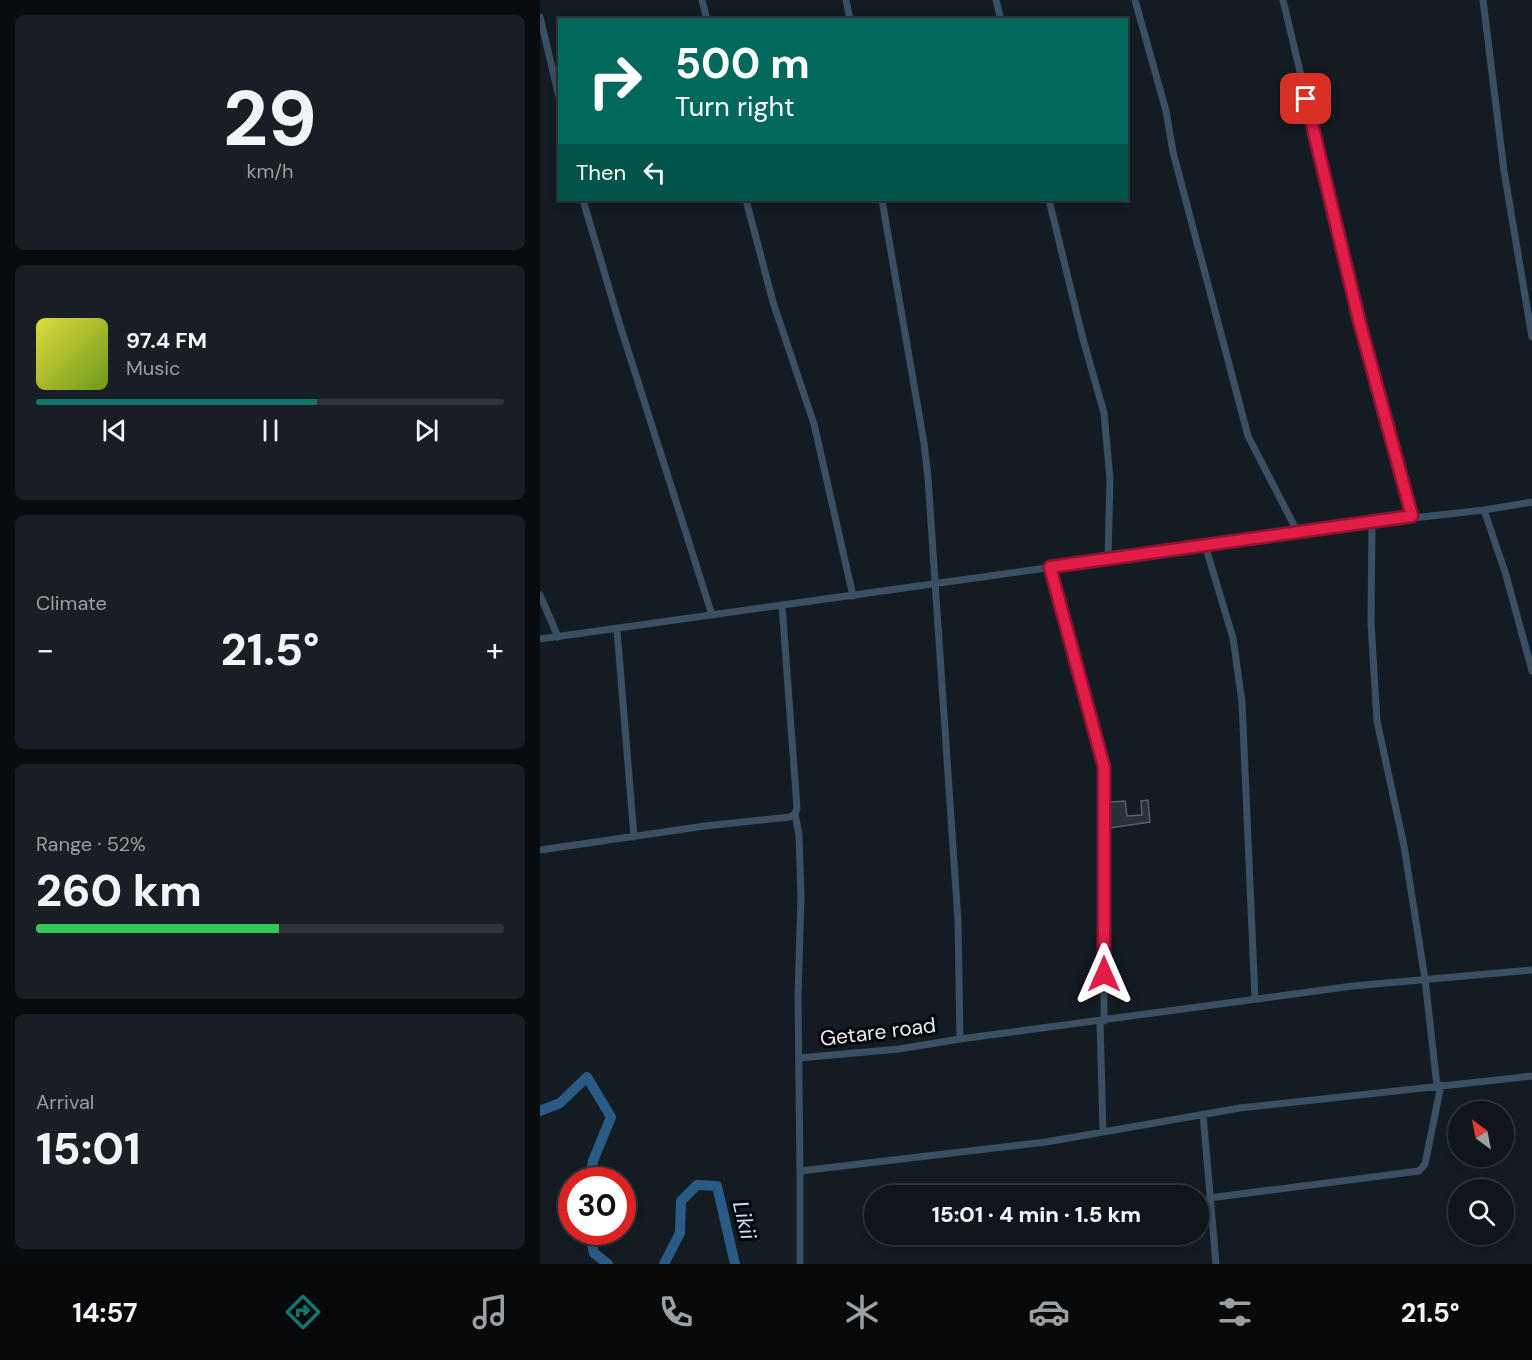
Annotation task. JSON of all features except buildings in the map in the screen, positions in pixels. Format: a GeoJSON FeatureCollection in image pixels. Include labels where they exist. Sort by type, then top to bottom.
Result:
{"type":"FeatureCollection","features":[{"type":"Feature","properties":{"kind":"street"},"geometry":{"type":"LineString","coordinates":[[702,0],[706,18]]}},
{"type":"Feature","properties":{"kind":"street"},"geometry":{"type":"LineString","coordinates":[[846,0],[850,18]]}},
{"type":"Feature","properties":{"kind":"street"},"geometry":{"type":"LineString","coordinates":[[996,0],[1000,18]]}},
{"type":"Feature","properties":{"kind":"street"},"geometry":{"type":"LineString","coordinates":[[1135,0],[1166,111],[1173,152],[1248,436],[1298,532]]}},
{"type":"Feature","properties":{"kind":"street"},"geometry":{"type":"LineString","coordinates":[[1283,0],[1360,324],[1412,516]]}},
{"type":"Feature","properties":{"kind":"street"},"geometry":{"type":"LineString","coordinates":[[1483,0],[1504,171],[1532,337]]}},
{"type":"Feature","properties":{"kind":"street"},"geometry":{"type":"LineString","coordinates":[[540,17],[558,93]]}},
{"type":"Feature","properties":{"kind":"street"},"geometry":{"type":"LineString","coordinates":[[583,201],[619,322],[712,615]]}},
{"type":"Feature","properties":{"kind":"street"},"geometry":{"type":"LineString","coordinates":[[746,201],[773,302],[814,424],[853,596]]}},
{"type":"Feature","properties":{"kind":"street"},"geometry":{"type":"LineString","coordinates":[[882,201],[924,443],[958,921],[960,1039]]}},
{"type":"Feature","properties":{"kind":"street"},"geometry":{"type":"LineString","coordinates":[[1049,201],[1083,339],[1104,413],[1110,479],[1108,559]]}},
{"type":"Feature","properties":{"kind":"street"},"geometry":{"type":"LineString","coordinates":[[540,639],[617,630],[1412,516],[1484,510],[1532,502]]}},
{"type":"Feature","properties":{"kind":"street"},"geometry":{"type":"LineString","coordinates":[[1484,510],[1506,575],[1532,671]]}},
{"type":"Feature","properties":{"kind":"street"},"geometry":{"type":"LineString","coordinates":[[1216,1264],[1209,1198],[1419,1171],[1425,1164],[1439,1085],[1404,846],[1377,722],[1371,622],[1372,522]]}},
{"type":"Feature","properties":{"kind":"street"},"geometry":{"type":"LineString","coordinates":[[1205,545],[1233,638],[1242,702],[1255,999]]}},
{"type":"Feature","properties":{"kind":"street"},"geometry":{"type":"LineString","coordinates":[[1050,567],[1104,767],[1103,1132]]}},
{"type":"Feature","properties":{"kind":"street"},"geometry":{"type":"LineString","coordinates":[[540,595],[558,637]]}},
{"type":"Feature","properties":{"kind":"street"},"geometry":{"type":"LineString","coordinates":[[782,605],[796,796],[795,814],[799,835],[801,896],[798,996],[800,1264]]}},
{"type":"Feature","properties":{"kind":"street"},"geometry":{"type":"LineString","coordinates":[[617,630],[634,837]]}},
{"type":"Feature","properties":{"kind":"street"},"geometry":{"type":"LineString","coordinates":[[540,850],[705,826],[790,817],[795,814]]}},
{"type":"Feature","properties":{"kind":"street","name":"Getare road"},"geometry":{"type":"LineString","coordinates":[[800,1058],[899,1049],[1353,986],[1532,970]]}},
{"type":"Feature","properties":{"kind":"street"},"geometry":{"type":"LineString","coordinates":[[800,1171],[921,1158],[1103,1132],[1203,1114],[1532,1076]]}},
{"type":"Feature","properties":{"kind":"street"},"geometry":{"type":"LineString","coordinates":[[1203,1114],[1208,1185]]}},
{"type":"Feature","properties":{"kind":"waterway","name":"Likii"},"geometry":{"type":"LineString","coordinates":[[540,1111],[560,1103],[587,1077],[611,1117],[592,1167]]}},
{"type":"Feature","properties":{"kind":"waterway","name":"Likii"},"geometry":{"type":"LineString","coordinates":[[664,1264],[680,1233],[681,1201],[697,1185],[717,1186],[735,1264]]}},
{"type":"Feature","properties":{"kind":"waterway","name":"Likii"},"geometry":{"type":"LineString","coordinates":[[592,1245],[594,1253],[608,1264]]}},
{"type":"Feature","properties":{"kind":"route"},"geometry":{"type":"LineString","coordinates":[[1104,974],[1102,835],[1104,767],[1050,567],[1412,516],[1360,324],[1306,99]]}}]}
